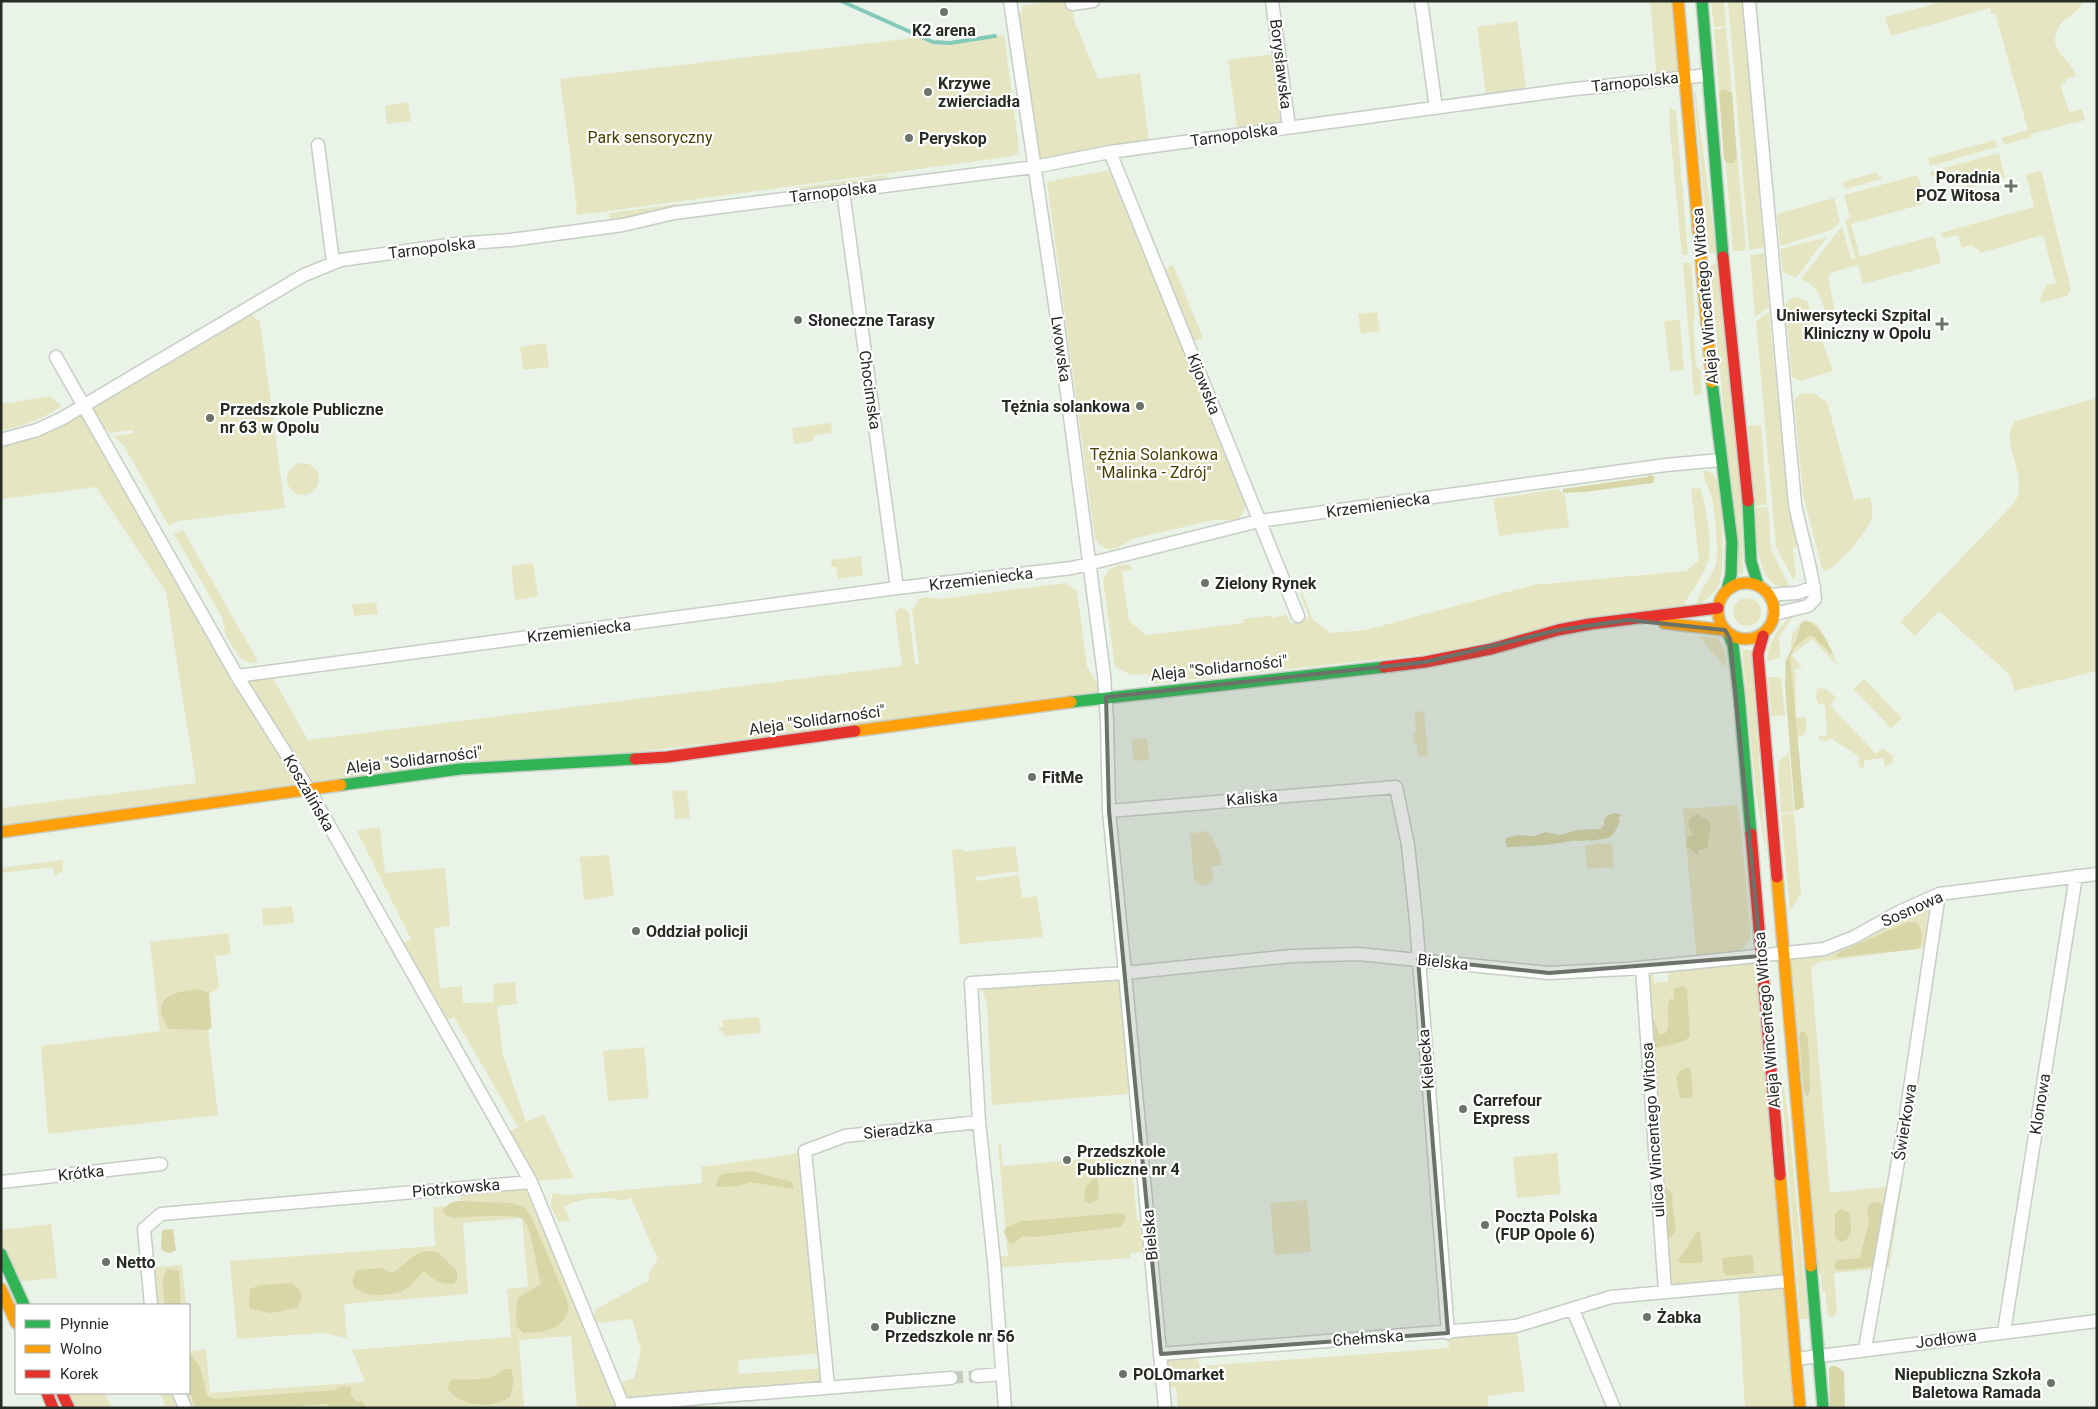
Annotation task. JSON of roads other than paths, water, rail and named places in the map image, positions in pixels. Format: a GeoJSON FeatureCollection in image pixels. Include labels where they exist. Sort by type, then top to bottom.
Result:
{"type":"FeatureCollection","features":[{"type":"Feature","properties":{"kind":"street","name":"Lwowska"},"geometry":{"type":"LineString","coordinates":[[1010,1],[1058,325],[1106,697]]}},
{"type":"Feature","properties":{"kind":"street"},"geometry":{"type":"LineString","coordinates":[[1072,4],[1093,1]]}},
{"type":"Feature","properties":{"kind":"street","name":"Borysławska"},"geometry":{"type":"LineString","coordinates":[[1272,1],[1289,127]]}},
{"type":"Feature","properties":{"kind":"street"},"geometry":{"type":"LineString","coordinates":[[1421,1],[1436,108]]}},
{"type":"Feature","properties":{"kind":"street","name":"Aleja Wincentego Witosa"},"geometry":{"type":"LineString","coordinates":[[1678,1],[1720,460],[1731,537],[1731,576],[1727,590]]}},
{"type":"Feature","properties":{"kind":"street","name":"Aleja Wincentego Witosa"},"geometry":{"type":"LineString","coordinates":[[1702,1],[1733,361],[1747,482],[1751,564],[1758,584]]}},
{"type":"Feature","properties":{"kind":"street"},"geometry":{"type":"LineString","coordinates":[[1749,1],[1773,285],[1795,504],[1802,538],[1814,579],[1815,599],[1808,606],[1774,614]]}},
{"type":"Feature","properties":{"kind":"street","name":"Tarnopolska"},"geometry":{"type":"LineString","coordinates":[[1,440],[37,430],[84,406],[236,314],[312,271],[333,262],[456,244],[511,240],[623,225],[674,213],[1034,167],[1110,152],[1289,127],[1708,75]]}},
{"type":"Feature","properties":{"kind":"street"},"geometry":{"type":"LineString","coordinates":[[318,145],[333,262]]}},
{"type":"Feature","properties":{"kind":"street","name":"Kijowska"},"geometry":{"type":"LineString","coordinates":[[1110,152],[1298,616]]}},
{"type":"Feature","properties":{"kind":"street","name":"Chocimska"},"geometry":{"type":"LineString","coordinates":[[843,191],[897,588]]}},
{"type":"Feature","properties":{"kind":"street","name":"Koszalińska"},"geometry":{"type":"LineString","coordinates":[[56,357],[237,676],[309,790],[531,1182]]}},
{"type":"Feature","properties":{"kind":"street","name":"Krzemieniecka"},"geometry":{"type":"LineString","coordinates":[[237,676],[897,588],[1072,568],[1259,521],[1657,466],[1720,460]]}},
{"type":"Feature","properties":{"kind":"street"},"geometry":{"type":"LineString","coordinates":[[1743,583],[1758,584],[1773,602],[1774,614],[1770,627],[1763,636],[1752,639],[1741,639],[1726,632],[1720,620],[1718,608],[1727,590],[1743,583]]}},
{"type":"Feature","properties":{"kind":"street"},"geometry":{"type":"LineString","coordinates":[[1769,595],[1797,592],[1814,587]]}},
{"type":"Feature","properties":{"kind":"street","name":"Aleja \"Solidarności\""},"geometry":{"type":"LineString","coordinates":[[1,832],[460,769],[667,757],[1106,697],[1426,662],[1491,650],[1558,630],[1590,624],[1718,608]]}},
{"type":"Feature","properties":{"kind":"street","name":"Aleja \"Solidarności\""},"geometry":{"type":"LineString","coordinates":[[1633,620],[1726,632]]}},
{"type":"Feature","properties":{"kind":"street","name":"Aleja Wincentego Witosa"},"geometry":{"type":"LineString","coordinates":[[1726,632],[1733,645],[1737,673],[1800,1408]]}},
{"type":"Feature","properties":{"kind":"street","name":"Aleja Wincentego Witosa"},"geometry":{"type":"LineString","coordinates":[[1763,636],[1758,654],[1823,1408]]}},
{"type":"Feature","properties":{"kind":"street","name":"Bielska"},"geometry":{"type":"LineString","coordinates":[[1106,697],[1108,811],[1125,973],[1165,1408]]}},
{"type":"Feature","properties":{"kind":"street","name":"Kaliska"},"geometry":{"type":"LineString","coordinates":[[1108,811],[1396,787]]}},
{"type":"Feature","properties":{"kind":"street","name":"Kielecka"},"geometry":{"type":"LineString","coordinates":[[1396,787],[1408,844],[1448,1332]]}},
{"type":"Feature","properties":{"kind":"street","name":"Sosnowa"},"geometry":{"type":"LineString","coordinates":[[1761,956],[1824,949],[1854,937],[1899,912],[1939,894],[2097,874]]}},
{"type":"Feature","properties":{"kind":"street","name":"Klonowa"},"geometry":{"type":"LineString","coordinates":[[2004,1332],[2076,876]]}},
{"type":"Feature","properties":{"kind":"street","name":"Świerkowa"},"geometry":{"type":"LineString","coordinates":[[1865,1349],[1905,1122],[1939,894]]}},
{"type":"Feature","properties":{"kind":"street","name":"Bielska"},"geometry":{"type":"LineString","coordinates":[[1125,973],[1292,956],[1358,954],[1549,973],[1642,968],[1761,956]]}},
{"type":"Feature","properties":{"kind":"street","name":"ulica Wincentego Witosa"},"geometry":{"type":"LineString","coordinates":[[1642,968],[1665,1291]]}},
{"type":"Feature","properties":{"kind":"street"},"geometry":{"type":"LineString","coordinates":[[1005,1408],[993,1258],[979,1122],[971,984],[1125,973]]}},
{"type":"Feature","properties":{"kind":"street","name":"Sieradzka"},"geometry":{"type":"LineString","coordinates":[[828,1387],[805,1151],[845,1136],[979,1122]]}},
{"type":"Feature","properties":{"kind":"street","name":"Krótka"},"geometry":{"type":"LineString","coordinates":[[1,1182],[160,1164]]}},
{"type":"Feature","properties":{"kind":"street"},"geometry":{"type":"LineString","coordinates":[[531,1182],[623,1406],[951,1378]]}},
{"type":"Feature","properties":{"kind":"street","name":"Piotrkowska"},"geometry":{"type":"LineString","coordinates":[[151,1304],[144,1229],[162,1214],[531,1182]]}},
{"type":"Feature","properties":{"kind":"street"},"geometry":{"type":"LineString","coordinates":[[1,1254],[24,1304]]}},
{"type":"Feature","properties":{"kind":"street","name":"Chełmska"},"geometry":{"type":"LineString","coordinates":[[1161,1354],[1516,1326],[1611,1297],[1789,1281]]}},
{"type":"Feature","properties":{"kind":"street"},"geometry":{"type":"LineString","coordinates":[[1,1289],[15,1321]]}},
{"type":"Feature","properties":{"kind":"street"},"geometry":{"type":"LineString","coordinates":[[1573,1310],[1614,1408]]}},
{"type":"Feature","properties":{"kind":"street","name":"Jodłowa"},"geometry":{"type":"LineString","coordinates":[[1796,1359],[2097,1321]]}},
{"type":"Feature","properties":{"kind":"street"},"geometry":{"type":"LineString","coordinates":[[976,1376],[1002,1374]]}},
{"type":"Feature","properties":{"kind":"street"},"geometry":{"type":"LineString","coordinates":[[47,1394],[54,1408]]}},
{"type":"Feature","properties":{"kind":"street"},"geometry":{"type":"LineString","coordinates":[[62,1394],[69,1408]]}},
{"type":"Feature","properties":{"kind":"street"},"geometry":{"type":"LineString","coordinates":[[179,1394],[185,1408]]}},
{"type":"Feature","properties":{"kind":"waterway"},"geometry":{"type":"LineString","coordinates":[[841,1],[933,42],[950,43],[995,36]]}},
{"type":"Feature","properties":{"kind":"tunnel"},"geometry":{"type":"LineString","coordinates":[[951,1378],[977,1376]]}},
{"type":"Feature","properties":{"kind":"place","name":"K2 arena"},"geometry":{"type":"Point","coordinates":[944,12]}},
{"type":"Feature","properties":{"kind":"place","name":"Krzywe zwierciadła"},"geometry":{"type":"Point","coordinates":[928,92]}},
{"type":"Feature","properties":{"kind":"place","name":"Peryskop"},"geometry":{"type":"Point","coordinates":[909,138]}},
{"type":"Feature","properties":{"kind":"place","name":"Poradnia POZ Witosa"},"geometry":{"type":"Point","coordinates":[2011,186]}},
{"type":"Feature","properties":{"kind":"place","name":"Słoneczne Tarasy"},"geometry":{"type":"Point","coordinates":[798,320]}},
{"type":"Feature","properties":{"kind":"place","name":"Uniwersytecki Szpital Kliniczny w Opolu"},"geometry":{"type":"Point","coordinates":[1942,324]}},
{"type":"Feature","properties":{"kind":"place","name":"Tężnia solankowa"},"geometry":{"type":"Point","coordinates":[1140,406]}},
{"type":"Feature","properties":{"kind":"place","name":"Przedszkole Publiczne nr 63 w Opolu"},"geometry":{"type":"Point","coordinates":[210,418]}},
{"type":"Feature","properties":{"kind":"place","name":"Zielony Rynek"},"geometry":{"type":"Point","coordinates":[1205,583]}},
{"type":"Feature","properties":{"kind":"place","name":"FitMe"},"geometry":{"type":"Point","coordinates":[1032,777]}},
{"type":"Feature","properties":{"kind":"place","name":"Oddział policji"},"geometry":{"type":"Point","coordinates":[636,931]}},
{"type":"Feature","properties":{"kind":"place","name":"Carrefour Express"},"geometry":{"type":"Point","coordinates":[1463,1109]}},
{"type":"Feature","properties":{"kind":"place","name":"Przedszkole Publiczne nr 4"},"geometry":{"type":"Point","coordinates":[1067,1160]}},
{"type":"Feature","properties":{"kind":"place","name":"Poczta Polska (FUP Opole 6)"},"geometry":{"type":"Point","coordinates":[1485,1225]}},
{"type":"Feature","properties":{"kind":"place","name":"Netto"},"geometry":{"type":"Point","coordinates":[106,1262]}},
{"type":"Feature","properties":{"kind":"place","name":"Żabka"},"geometry":{"type":"Point","coordinates":[1647,1317]}},
{"type":"Feature","properties":{"kind":"place","name":"Publiczne Przedszkole nr 56"},"geometry":{"type":"Point","coordinates":[875,1327]}},
{"type":"Feature","properties":{"kind":"place","name":"POLOmarket"},"geometry":{"type":"Point","coordinates":[1123,1374]}},
{"type":"Feature","properties":{"kind":"place","name":"Niepubliczna Szkoła Baletowa Ramada"},"geometry":{"type":"Point","coordinates":[2051,1383]}},
{"type":"Feature","properties":{"kind":"park label","name":"Park sensoryczny"},"geometry":{"type":"Point","coordinates":[650,137]}},
{"type":"Feature","properties":{"kind":"park label","name":"Tężnia Solankowa \"Malinka - Zdrój\""},"geometry":{"type":"Point","coordinates":[1154,463]}}]}
